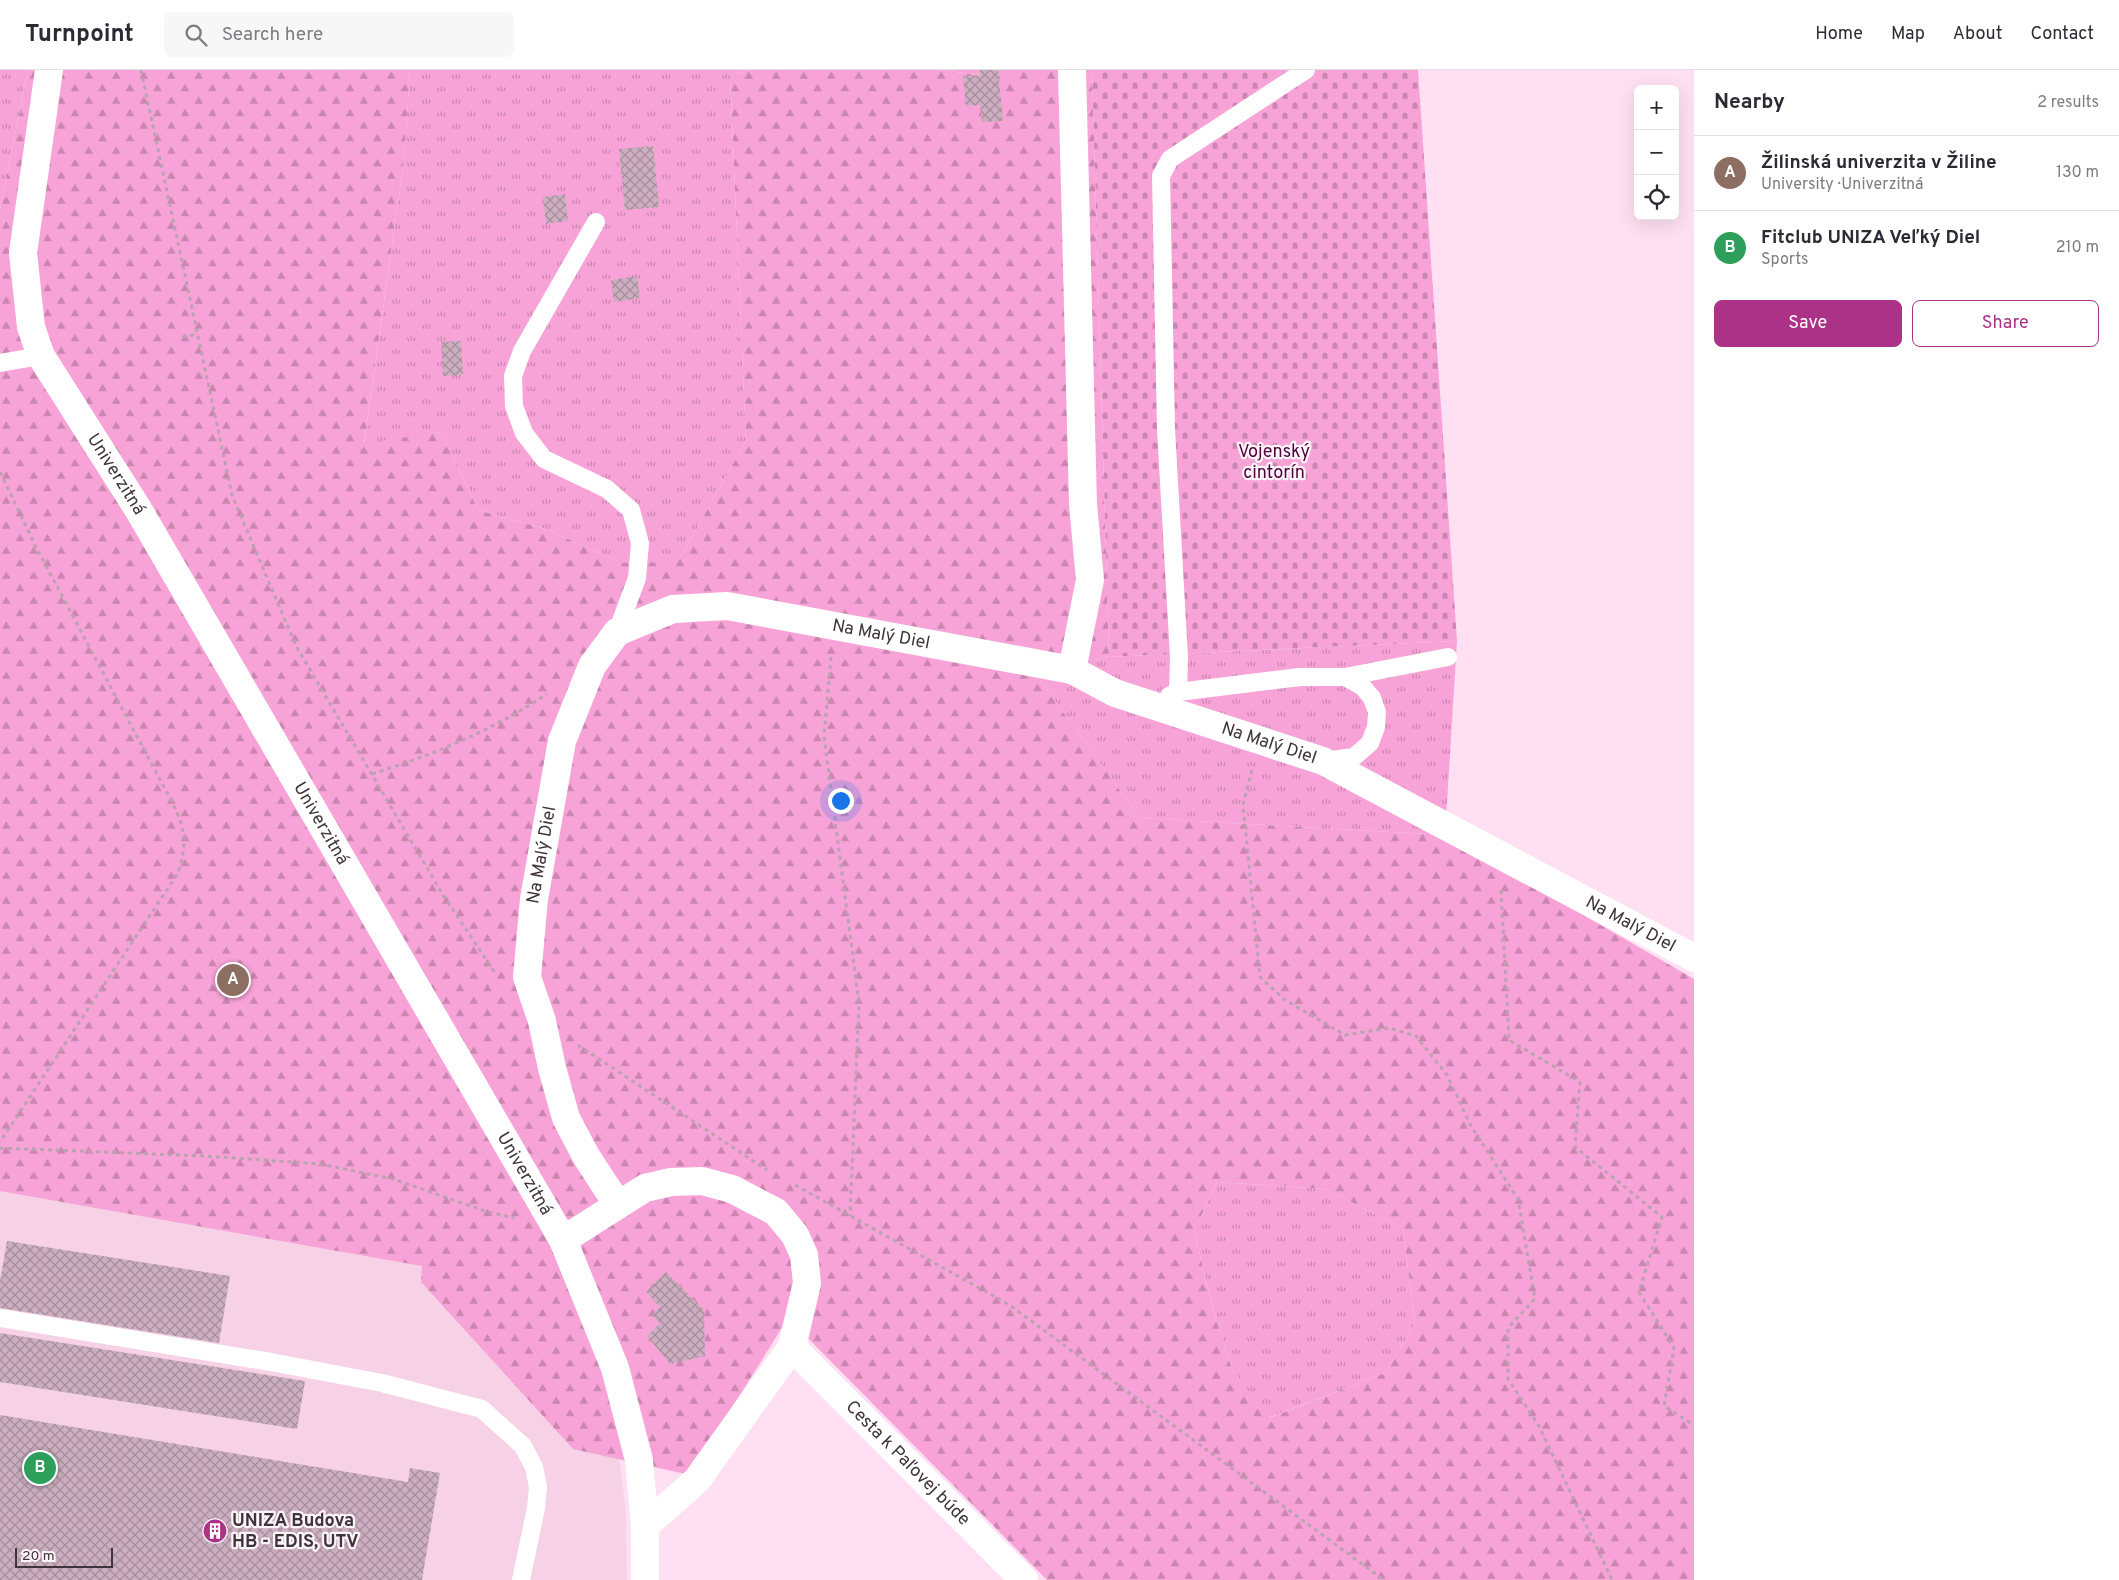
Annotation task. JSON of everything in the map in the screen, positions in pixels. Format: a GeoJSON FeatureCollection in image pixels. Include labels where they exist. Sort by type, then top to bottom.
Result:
{"type":"FeatureCollection","features":[{"type":"Feature","properties":{"kind":"street","name":"Univerzitná"},"geometry":{"type":"LineString","coordinates":[[49,70],[23,253],[31,327],[41,356],[138,509],[563,1240],[615,1368],[639,1460],[645,1526],[645,1580]]}},
{"type":"Feature","properties":{"kind":"street"},"geometry":{"type":"LineString","coordinates":[[1072,70],[1083,504],[1090,580],[1072,670]]}},
{"type":"Feature","properties":{"kind":"street","name":"Na Malý Diel"},"geometry":{"type":"LineString","coordinates":[[618,1205],[586,1156],[566,1118],[552,1068],[542,1021],[527,977],[534,899],[562,741],[592,666],[617,632],[673,609],[727,606],[780,614],[833,627],[1072,670],[1115,693],[1323,761],[1694,958]]}},
{"type":"Feature","properties":{"kind":"street"},"geometry":{"type":"LineString","coordinates":[[563,1240],[644,1188],[671,1182],[702,1181],[732,1189],[776,1212],[795,1235],[804,1255],[807,1283],[792,1347],[697,1480],[645,1526]]}},
{"type":"Feature","properties":{"kind":"street","name":"Cesta k Paľovej búde"},"geometry":{"type":"LineString","coordinates":[[792,1347],[1024,1580]]}},
{"type":"Feature","properties":{"kind":"lane"},"geometry":{"type":"LineString","coordinates":[[1178,692],[1179,657],[1166,429],[1161,176],[1170,159],[1306,70]]}},
{"type":"Feature","properties":{"kind":"lane"},"geometry":{"type":"LineString","coordinates":[[596,222],[522,351],[513,376],[514,406],[524,433],[544,459],[607,489],[631,510],[640,543],[637,578],[617,632]]}},
{"type":"Feature","properties":{"kind":"lane"},"geometry":{"type":"LineString","coordinates":[[0,363],[41,356]]}},
{"type":"Feature","properties":{"kind":"lane"},"geometry":{"type":"LineString","coordinates":[[1151,705],[1178,692],[1300,677],[1345,677],[1448,656]]}},
{"type":"Feature","properties":{"kind":"lane"},"geometry":{"type":"LineString","coordinates":[[1323,761],[1354,757],[1370,743],[1376,727],[1377,712],[1372,698],[1363,687],[1345,677]]}},
{"type":"Feature","properties":{"kind":"lane"},"geometry":{"type":"LineString","coordinates":[[0,1318],[271,1362],[382,1384],[482,1410],[523,1446],[534,1467],[538,1487],[536,1508],[521,1580]]}},
{"type":"Feature","properties":{"kind":"path"},"geometry":{"type":"LineString","coordinates":[[141,70],[232,495],[296,646],[443,895],[496,974]]}},
{"type":"Feature","properties":{"kind":"path"},"geometry":{"type":"LineString","coordinates":[[182,337],[198,334]]}},
{"type":"Feature","properties":{"kind":"path"},"geometry":{"type":"LineString","coordinates":[[0,472],[36,547],[173,804],[181,820],[185,840],[184,856],[178,873],[0,1142]]}},
{"type":"Feature","properties":{"kind":"path"},"geometry":{"type":"LineString","coordinates":[[833,627],[824,736],[859,1003],[850,1216]]}},
{"type":"Feature","properties":{"kind":"path"},"geometry":{"type":"LineString","coordinates":[[372,774],[426,757],[513,716],[552,690]]}},
{"type":"Feature","properties":{"kind":"path"},"geometry":{"type":"LineString","coordinates":[[1260,740],[1243,805],[1260,977],[1286,1000],[1345,1035],[1389,1028],[1416,1036],[1447,1075],[1471,1126],[1518,1199],[1535,1299],[1508,1328],[1508,1379],[1539,1426],[1612,1580]]}},
{"type":"Feature","properties":{"kind":"path"},"geometry":{"type":"LineString","coordinates":[[1500,854],[1502,928],[1509,1040],[1580,1082],[1575,1147],[1662,1217],[1639,1292],[1674,1348],[1664,1406],[1694,1425]]}},
{"type":"Feature","properties":{"kind":"path"},"geometry":{"type":"LineString","coordinates":[[542,1021],[771,1172]]}},
{"type":"Feature","properties":{"kind":"path"},"geometry":{"type":"LineString","coordinates":[[0,1148],[205,1156],[320,1164],[393,1179],[488,1212],[515,1218]]}},
{"type":"Feature","properties":{"kind":"path"},"geometry":{"type":"LineString","coordinates":[[789,1182],[1008,1304],[1384,1580]]}},
{"type":"Feature","properties":{"kind":"shaded area"},"geometry":{"type":"Polygon","coordinates":[[[0,369],[618,1443],[626,1514],[627,1580],[0,1580],[0,369]]]}},
{"type":"Feature","properties":{"kind":"green space"},"geometry":{"type":"Polygon","coordinates":[[[0,70],[28,70],[0,209],[0,70]]]}},
{"type":"Feature","properties":{"kind":"green space"},"geometry":{"type":"Polygon","coordinates":[[[28,70],[410,70],[404,160],[364,443],[442,432],[478,510],[546,529],[622,563],[677,563],[746,441],[730,75],[750,70],[939,70],[989,76],[997,70],[1092,70],[1109,657],[1032,669],[1140,818],[1445,835],[1694,979],[1694,1580],[1047,1580],[788,1318],[690,1475],[573,1449],[421,1282],[422,1266],[0,1191],[0,209],[28,70]],[[1217,1182],[1194,1231],[1215,1316],[1232,1369],[1269,1418],[1385,1373],[1415,1324],[1403,1228],[1325,1189],[1217,1182]]]}},
{"type":"Feature","properties":{"kind":"green space"},"geometry":{"type":"Polygon","coordinates":[[[410,70],[750,70],[730,75],[746,441],[677,563],[622,563],[546,529],[478,510],[442,432],[364,444],[404,160],[410,70]]]}},
{"type":"Feature","properties":{"kind":"green space"},"geometry":{"type":"Polygon","coordinates":[[[939,70],[997,70],[990,76],[939,70]]]}},
{"type":"Feature","properties":{"kind":"green space","name":"Vojenský cintorín"},"geometry":{"type":"Polygon","coordinates":[[[1092,70],[1418,70],[1457,641],[1109,657],[1092,70]]]}},
{"type":"Feature","properties":{"kind":"green space"},"geometry":{"type":"Polygon","coordinates":[[[1457,641],[1445,835],[1140,818],[1032,669],[1109,657],[1457,641]]]}},
{"type":"Feature","properties":{"kind":"green space"},"geometry":{"type":"Polygon","coordinates":[[[1217,1182],[1325,1189],[1403,1228],[1415,1324],[1385,1373],[1268,1418],[1232,1369],[1215,1316],[1194,1231],[1217,1182]]]}},
{"type":"Feature","properties":{"kind":"building"},"geometry":{"type":"Polygon","coordinates":[[[980,70],[998,70],[1003,121],[982,122],[980,105],[966,106],[963,76],[980,75],[980,70]]]}},
{"type":"Feature","properties":{"kind":"building"},"geometry":{"type":"Polygon","coordinates":[[[653,146],[659,207],[625,210],[619,149],[653,146]]]}},
{"type":"Feature","properties":{"kind":"building"},"geometry":{"type":"Polygon","coordinates":[[[565,194],[568,221],[546,224],[543,197],[565,194]]]}},
{"type":"Feature","properties":{"kind":"building"},"geometry":{"type":"Polygon","coordinates":[[[637,276],[640,298],[614,302],[611,280],[637,276]]]}},
{"type":"Feature","properties":{"kind":"building"},"geometry":{"type":"Polygon","coordinates":[[[461,341],[463,375],[443,376],[441,342],[461,341]]]}},
{"type":"Feature","properties":{"kind":"building"},"geometry":{"type":"Polygon","coordinates":[[[7,1241],[230,1276],[219,1343],[0,1308],[0,1281],[7,1241]]]}},
{"type":"Feature","properties":{"kind":"building"},"geometry":{"type":"Polygon","coordinates":[[[666,1272],[704,1310],[705,1356],[670,1364],[647,1336],[660,1323],[652,1315],[660,1307],[646,1292],[666,1272]]]}},
{"type":"Feature","properties":{"kind":"building"},"geometry":{"type":"Polygon","coordinates":[[[0,1333],[305,1381],[297,1429],[0,1382],[0,1333]]]}},
{"type":"Feature","properties":{"kind":"building","name":"UNIZA Budova HB - EDIS, UTV"},"geometry":{"type":"Polygon","coordinates":[[[0,1415],[408,1482],[410,1468],[440,1473],[422,1580],[0,1580],[0,1415]]]}},
{"type":"Feature","properties":{"kind":"place","name":"Žilinská univerzita v Žiline"},"geometry":{"type":"Point","coordinates":[233,980]}},
{"type":"Feature","properties":{"kind":"place","name":"Fitclub UNIZA Veľký Diel"},"geometry":{"type":"Point","coordinates":[40,1468]}},
{"type":"Feature","properties":{"kind":"place","name":"UNIZA Budova HB - EDIS, UTV"},"geometry":{"type":"Point","coordinates":[215,1531]}}]}
